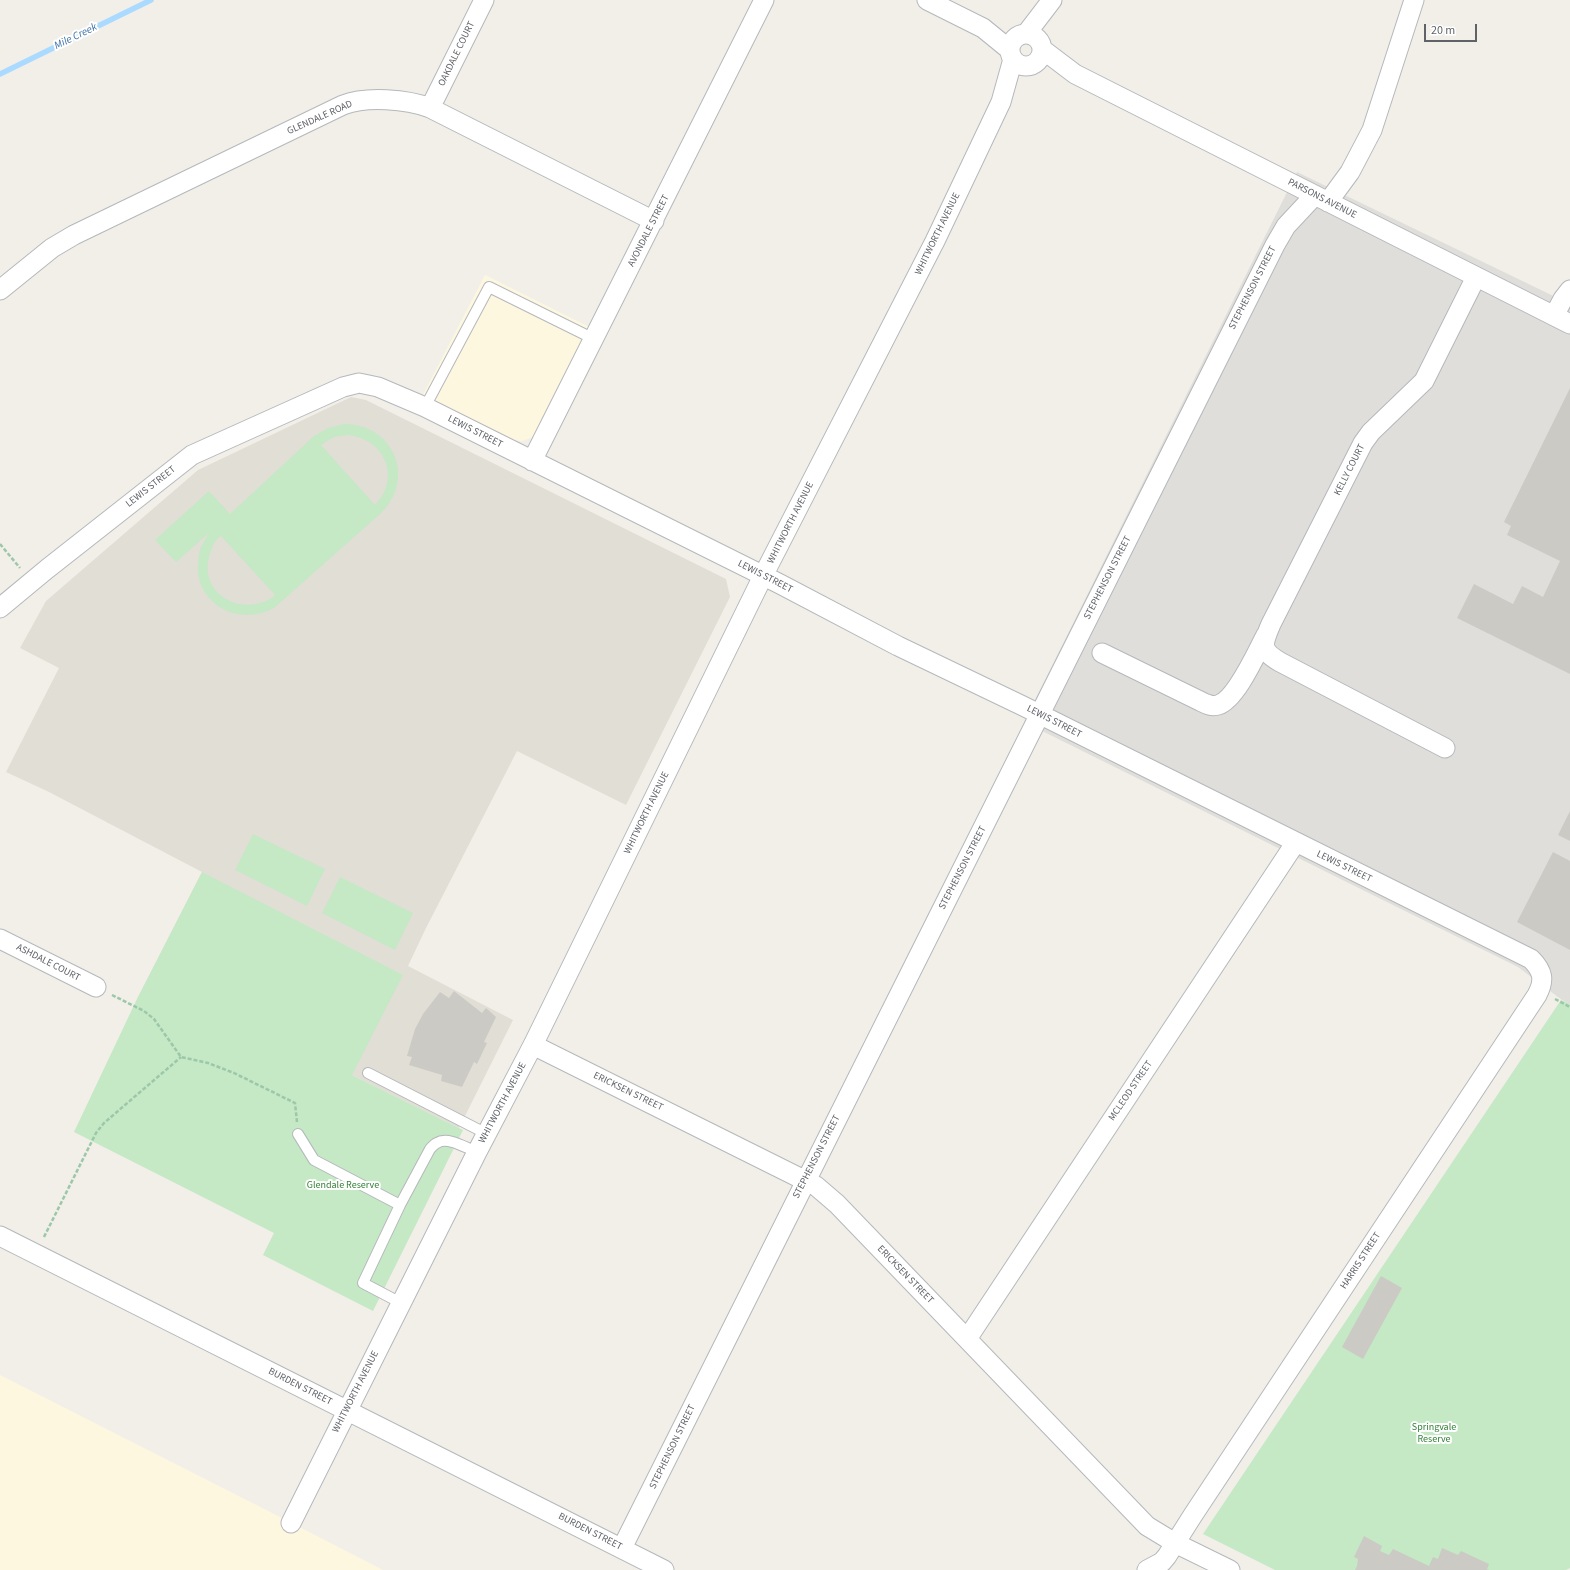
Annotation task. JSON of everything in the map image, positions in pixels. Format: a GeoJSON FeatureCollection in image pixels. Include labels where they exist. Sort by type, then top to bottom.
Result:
{"type":"FeatureCollection","features":[{"type":"Feature","properties":{"kind":"street","name":"OAKDALE COURT"},"geometry":{"type":"LineString","coordinates":[[430,108],[484,0]]}},
{"type":"Feature","properties":{"kind":"street","name":"AVONDALE STREET"},"geometry":{"type":"LineString","coordinates":[[532,461],[654,222],[764,0]]}},
{"type":"Feature","properties":{"kind":"street","name":"PARSONS AVENUE"},"geometry":{"type":"LineString","coordinates":[[927,0],[1566,321]]}},
{"type":"Feature","properties":{"kind":"street","name":"STEPHENSON STREET"},"geometry":{"type":"LineString","coordinates":[[622,1548],[1275,245],[1286,226],[1350,172],[1372,130],[1414,0]]}},
{"type":"Feature","properties":{"kind":"street","name":"WHITWORTH AVENUE"},"geometry":{"type":"LineString","coordinates":[[291,1523],[476,1152],[533,1045],[763,576],[935,241],[1051,1]]}},
{"type":"Feature","properties":{"kind":"street","name":"GLENDALE ROAD"},"geometry":{"type":"LineString","coordinates":[[0,290],[52,248],[74,235],[343,106],[359,101],[402,101],[416,103],[430,108],[654,222]]}},
{"type":"Feature","properties":{"kind":"street","name":"KELLY COURT"},"geometry":{"type":"LineString","coordinates":[[1102,653],[1209,705],[1218,705],[1226,700],[1236,690],[1266,635],[1363,443],[1371,432],[1424,381],[1476,276]]}},
{"type":"Feature","properties":{"kind":"street"},"geometry":{"type":"LineString","coordinates":[[1566,321],[1563,299],[1570,290]]}},
{"type":"Feature","properties":{"kind":"street","name":"LEWIS STREET"},"geometry":{"type":"LineString","coordinates":[[0,608],[47,569],[192,455],[343,387],[359,383],[378,387],[425,407],[763,576],[898,646],[1525,956],[1536,965],[1542,978]]}},
{"type":"Feature","properties":{"kind":"street"},"geometry":{"type":"LineString","coordinates":[[1266,635],[1265,650],[1268,655],[1274,659],[1445,748]]}},
{"type":"Feature","properties":{"kind":"street","name":"MCLEOD STREET"},"geometry":{"type":"LineString","coordinates":[[967,1339],[1296,842]]}},
{"type":"Feature","properties":{"kind":"street","name":"ASHDALE COURT"},"geometry":{"type":"LineString","coordinates":[[0,939],[96,987]]}},
{"type":"Feature","properties":{"kind":"street","name":"HARRIS STREET"},"geometry":{"type":"LineString","coordinates":[[1175,1543],[1537,995],[1542,983],[1542,978]]}},
{"type":"Feature","properties":{"kind":"street","name":"ERICKSEN STREET"},"geometry":{"type":"LineString","coordinates":[[533,1045],[816,1186],[837,1204],[1147,1526],[1175,1543],[1230,1570]]}},
{"type":"Feature","properties":{"kind":"street","name":"BURDEN STREET"},"geometry":{"type":"LineString","coordinates":[[0,1236],[664,1570]]}},
{"type":"Feature","properties":{"kind":"street"},"geometry":{"type":"LineString","coordinates":[[1147,1570],[1164,1560],[1175,1543]]}},
{"type":"Feature","properties":{"kind":"lane"},"geometry":{"type":"LineString","coordinates":[[425,407],[489,287],[594,338]]}},
{"type":"Feature","properties":{"kind":"lane"},"geometry":{"type":"LineString","coordinates":[[368,1073],[486,1134]]}},
{"type":"Feature","properties":{"kind":"lane"},"geometry":{"type":"LineString","coordinates":[[298,1134],[314,1160],[400,1205]]}},
{"type":"Feature","properties":{"kind":"lane"},"geometry":{"type":"LineString","coordinates":[[401,1303],[363,1283],[400,1205],[430,1149],[437,1142],[453,1142],[476,1152]]}},
{"type":"Feature","properties":{"kind":"path"},"geometry":{"type":"LineString","coordinates":[[0,544],[20,568]]}},
{"type":"Feature","properties":{"kind":"path"},"geometry":{"type":"LineString","coordinates":[[96,987],[144,1011],[154,1019],[181,1056],[234,1073],[295,1103],[298,1134]]}},
{"type":"Feature","properties":{"kind":"path"},"geometry":{"type":"LineString","coordinates":[[1554,999],[1570,1007]]}},
{"type":"Feature","properties":{"kind":"path"},"geometry":{"type":"LineString","coordinates":[[34,1253],[96,1133],[104,1123],[181,1056]]}},
{"type":"Feature","properties":{"kind":"shaded area"},"geometry":{"type":"Polygon","coordinates":[[[1297,172],[1570,304],[1570,1004],[1562,1000],[1518,967],[1024,722],[1297,172]]]}},
{"type":"Feature","properties":{"kind":"shaded area"},"geometry":{"type":"Polygon","coordinates":[[[485,275],[589,327],[537,431],[531,438],[522,441],[513,440],[423,395],[485,275]]]}},
{"type":"Feature","properties":{"kind":"shaded area"},"geometry":{"type":"Polygon","coordinates":[[[351,397],[366,400],[726,579],[730,597],[626,805],[517,751],[425,930],[408,966],[513,1020],[459,1128],[352,1075],[136,1001],[202,872],[49,792],[6,772],[59,668],[20,648],[46,601],[198,470],[351,397]]]}},
{"type":"Feature","properties":{"kind":"shaded area"},"geometry":{"type":"Polygon","coordinates":[[[0,1375],[274,1514],[383,1570],[0,1570],[0,1375]]]}},
{"type":"Feature","properties":{"kind":"green space"},"geometry":{"type":"Polygon","coordinates":[[[344,424],[361,426],[376,433],[387,443],[395,456],[398,470],[397,485],[391,500],[380,514],[274,608],[259,614],[245,615],[231,612],[218,606],[208,597],[201,585],[198,571],[200,549],[209,533],[176,562],[155,540],[209,491],[230,514],[314,436],[328,428],[344,424]],[[348,435],[334,437],[321,445],[375,505],[383,494],[387,483],[388,472],[385,461],[371,444],[361,438],[348,435]],[[221,536],[216,540],[213,546],[208,565],[209,578],[215,589],[223,597],[234,603],[247,605],[260,603],[273,597],[275,595],[221,536]]]}},
{"type":"Feature","properties":{"kind":"green space"},"geometry":{"type":"Polygon","coordinates":[[[253,834],[325,869],[307,906],[235,870],[253,834]]]}},
{"type":"Feature","properties":{"kind":"green space","name":"Glendale Reserve"},"geometry":{"type":"Polygon","coordinates":[[[202,872],[403,975],[352,1075],[463,1130],[373,1311],[263,1255],[274,1233],[74,1132],[136,1001],[202,872]]]}},
{"type":"Feature","properties":{"kind":"green space"},"geometry":{"type":"Polygon","coordinates":[[[340,877],[413,913],[395,950],[322,913],[340,877]]]}},
{"type":"Feature","properties":{"kind":"green space","name":"Springvale Reserve"},"geometry":{"type":"Polygon","coordinates":[[[1561,1000],[1570,1004],[1570,1568],[1566,1570],[1275,1570],[1203,1534],[1561,1000]]]}},
{"type":"Feature","properties":{"kind":"building"},"geometry":{"type":"Polygon","coordinates":[[[1570,388],[1570,674],[1457,618],[1474,584],[1513,604],[1522,586],[1543,597],[1560,561],[1507,535],[1511,526],[1504,522],[1570,388]]]}},
{"type":"Feature","properties":{"kind":"building"},"geometry":{"type":"Polygon","coordinates":[[[1570,811],[1570,841],[1558,835],[1570,811]]]}},
{"type":"Feature","properties":{"kind":"building"},"geometry":{"type":"Polygon","coordinates":[[[1553,852],[1570,861],[1570,950],[1517,922],[1553,852]]]}},
{"type":"Feature","properties":{"kind":"building"},"geometry":{"type":"Polygon","coordinates":[[[454,991],[482,1013],[486,1008],[496,1017],[484,1042],[487,1043],[477,1064],[474,1062],[462,1087],[441,1081],[442,1075],[409,1065],[412,1057],[407,1056],[415,1029],[423,1014],[440,992],[449,998],[454,991]]]}},
{"type":"Feature","properties":{"kind":"building"},"geometry":{"type":"Polygon","coordinates":[[[1381,1276],[1402,1288],[1363,1359],[1342,1347],[1381,1276]]]}},
{"type":"Feature","properties":{"kind":"building"},"geometry":{"type":"Polygon","coordinates":[[[1364,1536],[1382,1546],[1380,1551],[1389,1555],[1393,1549],[1429,1566],[1433,1557],[1438,1559],[1442,1548],[1458,1555],[1461,1551],[1489,1564],[1487,1569],[1489,1570],[1355,1570],[1358,1559],[1354,1557],[1364,1536]]]}},
{"type":"Feature","properties":{"kind":"waterway","name":"Mile Creek"},"geometry":{"type":"LineString","coordinates":[[0,74],[151,0]]}}]}
